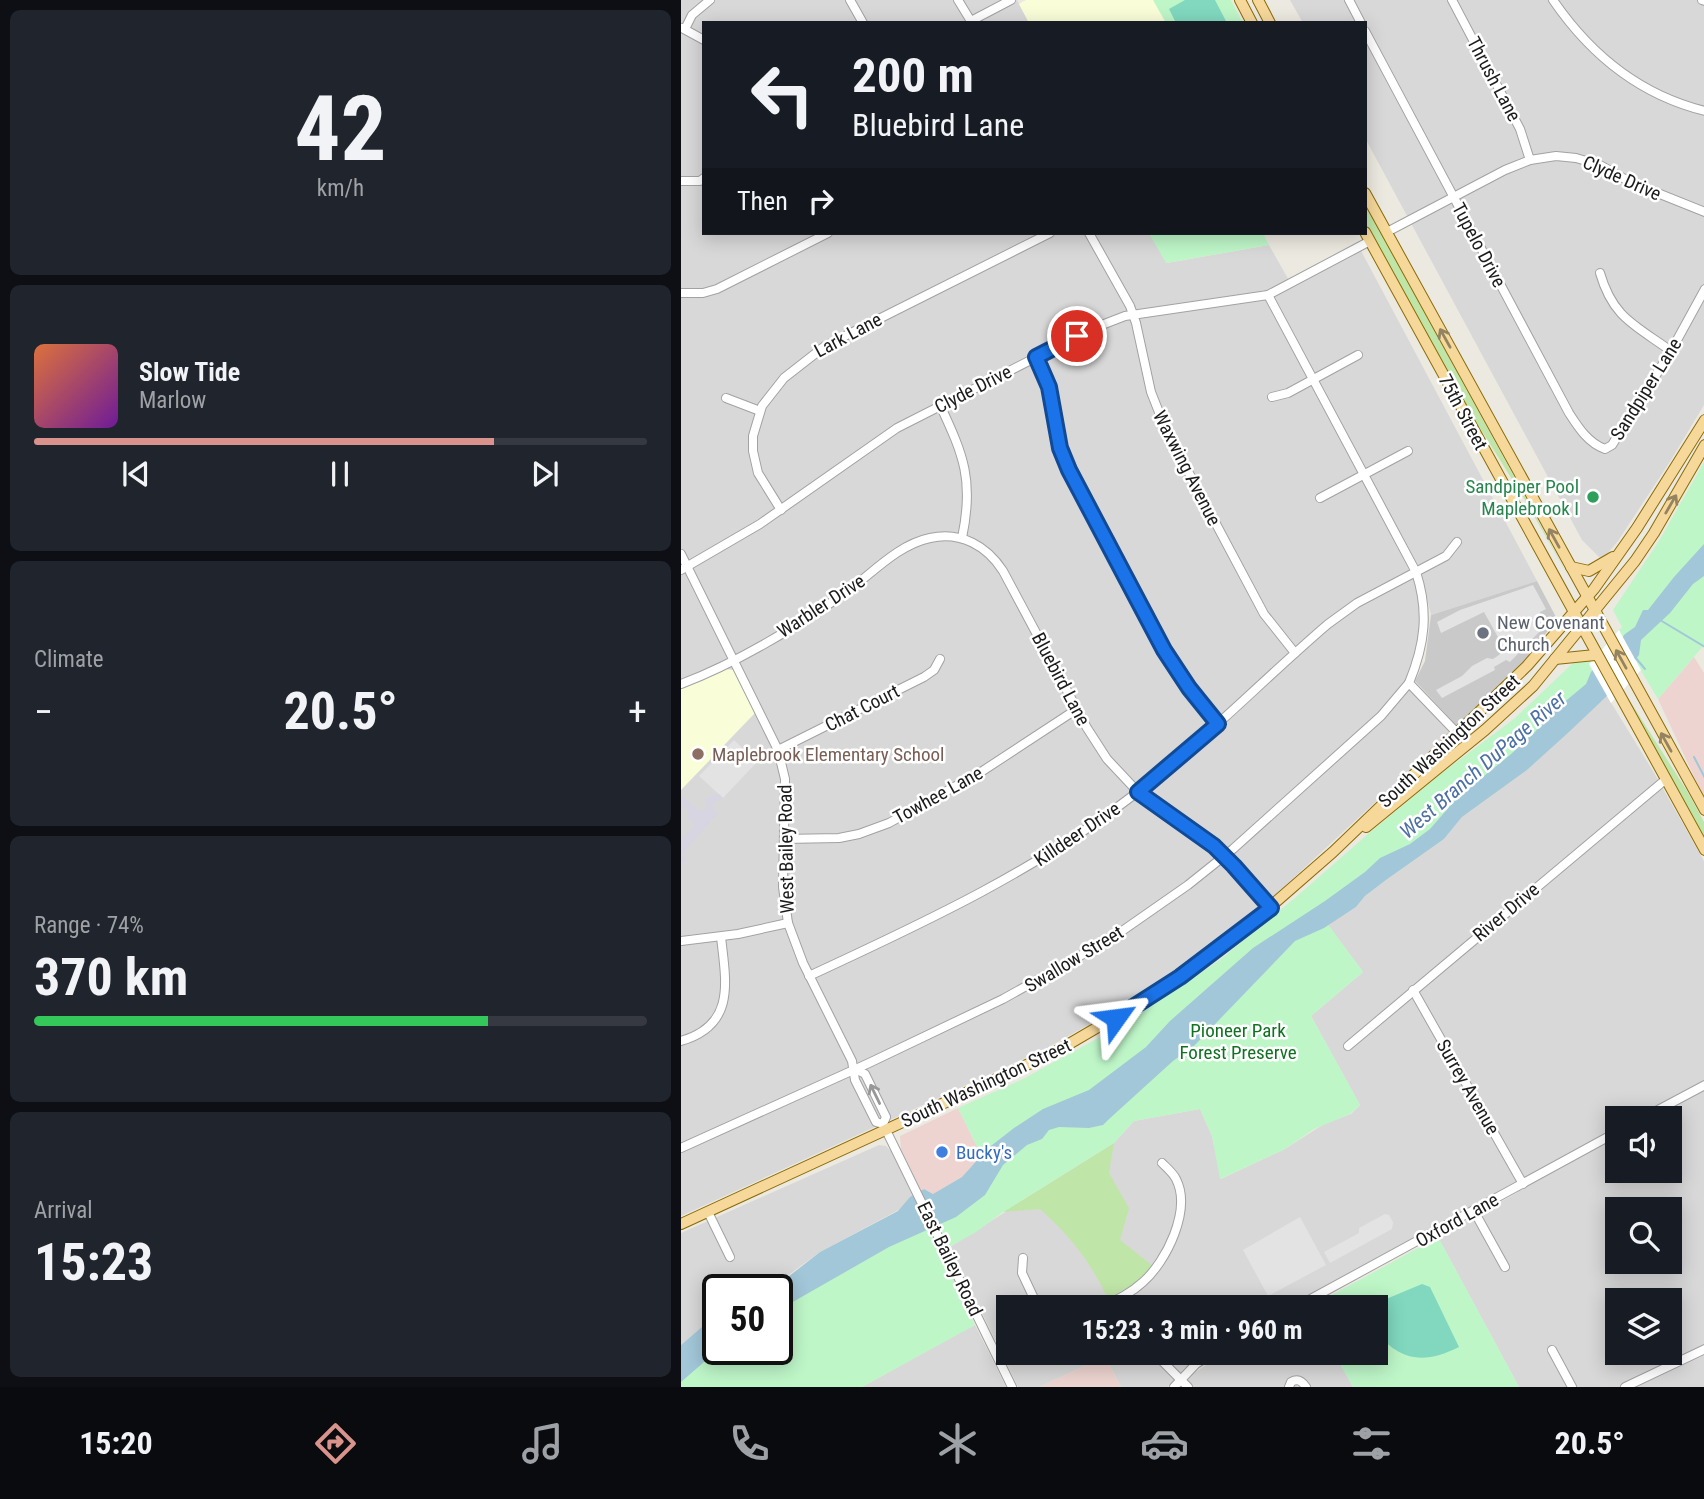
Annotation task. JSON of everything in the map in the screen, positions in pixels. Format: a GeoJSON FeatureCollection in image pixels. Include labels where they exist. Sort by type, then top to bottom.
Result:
{"type":"FeatureCollection","features":[{"type":"Feature","properties":{"kind":"main road"},"geometry":{"type":"LineString","coordinates":[[1240,0],[1251,21]]}},
{"type":"Feature","properties":{"kind":"main road"},"geometry":{"type":"LineString","coordinates":[[1258,0],[1269,21]]}},
{"type":"Feature","properties":{"kind":"main road","name":"75th Street"},"geometry":{"type":"LineString","coordinates":[[1367,197],[1704,810]]}},
{"type":"Feature","properties":{"kind":"main road","name":"75th Street"},"geometry":{"type":"LineString","coordinates":[[1368,236],[1704,850]]}},
{"type":"Feature","properties":{"kind":"main road","name":"South Washington Street"},"geometry":{"type":"LineString","coordinates":[[681,1224],[885,1127],[1022,1069],[1096,1030],[1180,977],[1271,908],[1527,666],[1587,598],[1619,554],[1704,422]]}},
{"type":"Feature","properties":{"kind":"main road","name":"South Washington Street"},"geometry":{"type":"LineString","coordinates":[[1333,852],[1385,813],[1505,713],[1533,686],[1595,612],[1654,533],[1704,445]]}},
{"type":"Feature","properties":{"kind":"main road"},"geometry":{"type":"LineString","coordinates":[[1571,567],[1589,570],[1619,554]]}},
{"type":"Feature","properties":{"kind":"main road"},"geometry":{"type":"LineString","coordinates":[[1555,659],[1596,654]]}},
{"type":"Feature","properties":{"kind":"street"},"geometry":{"type":"LineString","coordinates":[[702,39],[683,28],[692,15],[710,0]]}},
{"type":"Feature","properties":{"kind":"street"},"geometry":{"type":"LineString","coordinates":[[850,0],[862,21]]}},
{"type":"Feature","properties":{"kind":"street"},"geometry":{"type":"LineString","coordinates":[[958,0],[970,21]]}},
{"type":"Feature","properties":{"kind":"street"},"geometry":{"type":"LineString","coordinates":[[973,21],[1011,0]]}},
{"type":"Feature","properties":{"kind":"street"},"geometry":{"type":"LineString","coordinates":[[1348,0],[1360,21]]}},
{"type":"Feature","properties":{"kind":"street","name":"Thrush Lane"},"geometry":{"type":"LineString","coordinates":[[1452,0],[1520,129],[1530,160]]}},
{"type":"Feature","properties":{"kind":"street"},"geometry":{"type":"LineString","coordinates":[[1554,0],[1589,44],[1627,76],[1675,102],[1704,111]]}},
{"type":"Feature","properties":{"kind":"street","name":"Tupelo Drive"},"geometry":{"type":"LineString","coordinates":[[1367,36],[1569,413],[1585,436],[1605,449]]}},
{"type":"Feature","properties":{"kind":"street","name":"Clyde Drive"},"geometry":{"type":"LineString","coordinates":[[1387,232],[1505,170],[1530,160],[1556,156],[1583,159],[1600,165],[1660,195],[1704,212]]}},
{"type":"Feature","properties":{"kind":"street"},"geometry":{"type":"LineString","coordinates":[[681,181],[702,179]]}},
{"type":"Feature","properties":{"kind":"street"},"geometry":{"type":"LineString","coordinates":[[681,293],[703,293],[717,289],[824,235]]}},
{"type":"Feature","properties":{"kind":"street","name":"Lark Lane"},"geometry":{"type":"LineString","coordinates":[[781,510],[762,481],[756,465],[753,436],[760,411],[778,384],[820,349],[1046,235]]}},
{"type":"Feature","properties":{"kind":"street","name":"Waxwing Avenue"},"geometry":{"type":"LineString","coordinates":[[1090,235],[1133,315],[1151,392],[1166,430],[1264,614],[1295,653]]}},
{"type":"Feature","properties":{"kind":"street","name":"Clyde Drive"},"geometry":{"type":"LineString","coordinates":[[684,568],[781,510],[873,442],[940,405],[1109,321],[1268,295],[1368,236]]}},
{"type":"Feature","properties":{"kind":"street"},"geometry":{"type":"LineString","coordinates":[[1600,273],[1606,293],[1620,313],[1671,351]]}},
{"type":"Feature","properties":{"kind":"street","name":"Sandpiper Lane"},"geometry":{"type":"LineString","coordinates":[[1605,449],[1612,445],[1671,351],[1704,289]]}},
{"type":"Feature","properties":{"kind":"street","name":"Swallow Street"},"geometry":{"type":"LineString","coordinates":[[681,1148],[1003,999],[1068,964],[1152,911],[1224,856],[1381,716],[1409,682],[1422,647],[1425,624],[1423,599],[1416,572],[1268,295]]}},
{"type":"Feature","properties":{"kind":"street"},"geometry":{"type":"LineString","coordinates":[[1272,397],[1288,393],[1358,355]]}},
{"type":"Feature","properties":{"kind":"street"},"geometry":{"type":"LineString","coordinates":[[1036,357],[1049,387],[1060,448],[1069,470],[1164,650],[1189,688],[1218,724]]}},
{"type":"Feature","properties":{"kind":"street"},"geometry":{"type":"LineString","coordinates":[[726,398],[760,411]]}},
{"type":"Feature","properties":{"kind":"street"},"geometry":{"type":"LineString","coordinates":[[940,405],[961,451],[967,475],[968,503],[962,538]]}},
{"type":"Feature","properties":{"kind":"street"},"geometry":{"type":"LineString","coordinates":[[1320,498],[1408,450]]}},
{"type":"Feature","properties":{"kind":"street","name":"Warbler Drive"},"geometry":{"type":"LineString","coordinates":[[681,684],[734,660],[824,607],[912,544],[937,537],[962,538]]}},
{"type":"Feature","properties":{"kind":"street","name":"Bluebird Lane"},"geometry":{"type":"LineString","coordinates":[[962,538],[986,550],[1004,571],[1077,709],[1107,759],[1138,792],[1224,856],[1271,908]]}},
{"type":"Feature","properties":{"kind":"street","name":"Killdeer Drive"},"geometry":{"type":"LineString","coordinates":[[809,975],[994,886],[1059,847],[1138,792],[1350,608],[1450,553],[1457,542]]}},
{"type":"Feature","properties":{"kind":"street","name":"West Bailey Road"},"geometry":{"type":"LineString","coordinates":[[681,554],[684,568],[734,660],[778,751],[785,779],[783,887],[788,923],[809,975],[855,1069],[855,1080],[875,1121],[885,1127]]}},
{"type":"Feature","properties":{"kind":"street","name":"Chat Court"},"geometry":{"type":"LineString","coordinates":[[778,751],[924,677],[934,670],[940,659]]}},
{"type":"Feature","properties":{"kind":"street"},"geometry":{"type":"LineString","coordinates":[[1409,682],[1458,734]]}},
{"type":"Feature","properties":{"kind":"street","name":"Towhee Lane"},"geometry":{"type":"LineString","coordinates":[[784,839],[839,838],[889,823],[981,772],[1077,709]]}},
{"type":"Feature","properties":{"kind":"street","name":"River Drive"},"geometry":{"type":"LineString","coordinates":[[1348,1046],[1665,780]]}},
{"type":"Feature","properties":{"kind":"street"},"geometry":{"type":"LineString","coordinates":[[681,941],[721,937],[788,923]]}},
{"type":"Feature","properties":{"kind":"street"},"geometry":{"type":"LineString","coordinates":[[681,1041],[704,1031],[721,1011],[726,985],[721,937]]}},
{"type":"Feature","properties":{"kind":"street","name":"Surrey Avenue"},"geometry":{"type":"LineString","coordinates":[[1413,990],[1523,1184]]}},
{"type":"Feature","properties":{"kind":"street"},"geometry":{"type":"LineString","coordinates":[[1665,1106],[1704,1085]]}},
{"type":"Feature","properties":{"kind":"street","name":"East Bailey Road"},"geometry":{"type":"LineString","coordinates":[[885,1127],[996,1354]]}},
{"type":"Feature","properties":{"kind":"street","name":"Oxford Lane"},"geometry":{"type":"LineString","coordinates":[[1318,1295],[1605,1139]]}},
{"type":"Feature","properties":{"kind":"street"},"geometry":{"type":"LineString","coordinates":[[1124,1295],[1154,1271],[1165,1255],[1176,1229],[1178,1184],[1162,1163]]}},
{"type":"Feature","properties":{"kind":"street"},"geometry":{"type":"LineString","coordinates":[[1474,1210],[1505,1267]]}},
{"type":"Feature","properties":{"kind":"street"},"geometry":{"type":"LineString","coordinates":[[708,1212],[730,1257]]}},
{"type":"Feature","properties":{"kind":"street"},"geometry":{"type":"LineString","coordinates":[[1023,1258],[1022,1273],[1032,1295]]}},
{"type":"Feature","properties":{"kind":"street"},"geometry":{"type":"LineString","coordinates":[[1631,1386],[1704,1349]]}},
{"type":"Feature","properties":{"kind":"street"},"geometry":{"type":"LineString","coordinates":[[1551,1350],[1572,1387]]}},
{"type":"Feature","properties":{"kind":"street","name":"East Bailey Road"},"geometry":{"type":"LineString","coordinates":[[1001,1365],[1012,1387]]}},
{"type":"Feature","properties":{"kind":"street"},"geometry":{"type":"LineString","coordinates":[[1163,1365],[1177,1383],[1187,1387]]}},
{"type":"Feature","properties":{"kind":"street"},"geometry":{"type":"LineString","coordinates":[[1177,1383],[1195,1365]]}},
{"type":"Feature","properties":{"kind":"street"},"geometry":{"type":"LineString","coordinates":[[1289,1387],[1291,1382],[1297,1380],[1306,1387]]}},
{"type":"Feature","properties":{"kind":"shaded area"},"geometry":{"type":"Polygon","coordinates":[[[681,0],[1017,0],[1028,21],[702,21],[702,235],[1150,235],[1167,263],[1269,245],[1291,284],[1359,247],[1537,581],[1431,615],[1420,567],[1342,609],[1329,628],[1357,608],[1414,577],[1420,604],[1420,633],[1405,683],[1450,733],[1275,895],[1200,954],[1129,1002],[1047,1048],[681,1216],[681,0]]]}},
{"type":"Feature","properties":{"kind":"shaded area"},"geometry":{"type":"Polygon","coordinates":[[[1026,0],[1231,0],[1242,21],[1028,21],[1019,4],[1026,0]]]}},
{"type":"Feature","properties":{"kind":"shaded area"},"geometry":{"type":"Polygon","coordinates":[[[1290,0],[1704,0],[1704,405],[1618,541],[1602,560],[1582,540],[1367,142],[1367,21],[1302,21],[1290,0]]]}},
{"type":"Feature","properties":{"kind":"shaded area"},"geometry":{"type":"Polygon","coordinates":[[[1537,581],[1557,619],[1517,670],[1458,727],[1415,681],[1425,661],[1431,615],[1537,581]]]}},
{"type":"Feature","properties":{"kind":"shaded area"},"geometry":{"type":"Polygon","coordinates":[[[1533,585],[1546,609],[1540,612],[1544,627],[1510,662],[1506,660],[1494,667],[1495,670],[1442,698],[1436,690],[1462,676],[1472,666],[1487,658],[1493,659],[1504,648],[1484,612],[1441,633],[1437,622],[1460,610],[1533,585]]]}},
{"type":"Feature","properties":{"kind":"shaded area"},"geometry":{"type":"Polygon","coordinates":[[[1694,657],[1704,673],[1704,798],[1658,699],[1694,657]]]}},
{"type":"Feature","properties":{"kind":"shaded area","name":"Maplebrook Elementary School"},"geometry":{"type":"Polygon","coordinates":[[[726,669],[733,670],[755,713],[681,790],[681,689],[726,669]]]}},
{"type":"Feature","properties":{"kind":"shaded area"},"geometry":{"type":"Polygon","coordinates":[[[1607,696],[1704,861],[1704,1387],[1519,1387],[1438,1237],[1518,1192],[1514,1186],[1310,1295],[996,1295],[996,1342],[950,1247],[1114,1143],[1134,1121],[1200,1109],[1212,1136],[1221,1179],[1285,1149],[1324,1124],[1351,1114],[1360,1105],[1311,1016],[1363,972],[1328,925],[1356,907],[1365,896],[1444,839],[1462,817],[1527,770],[1607,696]]]}},
{"type":"Feature","properties":{"kind":"shaded area"},"geometry":{"type":"Polygon","coordinates":[[[734,740],[757,762],[723,798],[699,776],[734,740]]]}},
{"type":"Feature","properties":{"kind":"shaded area"},"geometry":{"type":"Polygon","coordinates":[[[719,794],[723,798],[712,804],[717,814],[681,855],[681,840],[695,825],[686,816],[690,812],[683,806],[681,808],[681,796],[699,811],[707,809],[705,798],[719,794]]]}},
{"type":"Feature","properties":{"kind":"shaded area"},"geometry":{"type":"Polygon","coordinates":[[[958,1108],[981,1155],[962,1177],[942,1189],[933,1194],[924,1189],[921,1191],[901,1149],[900,1136],[958,1108]]]}},
{"type":"Feature","properties":{"kind":"shaded area"},"geometry":{"type":"Polygon","coordinates":[[[879,1145],[886,1146],[891,1151],[913,1196],[904,1207],[820,1252],[790,1274],[702,1274],[702,1327],[681,1345],[681,1233],[879,1145]]]}},
{"type":"Feature","properties":{"kind":"shaded area"},"geometry":{"type":"Polygon","coordinates":[[[1385,1214],[1389,1215],[1393,1222],[1392,1229],[1330,1263],[1324,1252],[1359,1233],[1359,1228],[1385,1214]]]}},
{"type":"Feature","properties":{"kind":"shaded area"},"geometry":{"type":"Polygon","coordinates":[[[1300,1217],[1326,1265],[1267,1295],[1243,1250],[1300,1217]]]}},
{"type":"Feature","properties":{"kind":"shaded area"},"geometry":{"type":"Polygon","coordinates":[[[975,1325],[1006,1387],[862,1387],[963,1331],[975,1325]]]}},
{"type":"Feature","properties":{"kind":"shaded area"},"geometry":{"type":"Polygon","coordinates":[[[1007,1365],[1086,1365],[1040,1387],[1018,1387],[1007,1365]]]}},
{"type":"Feature","properties":{"kind":"shaded area"},"geometry":{"type":"Polygon","coordinates":[[[1086,1365],[1110,1365],[1121,1387],[1040,1387],[1086,1365]]]}},
{"type":"Feature","properties":{"kind":"shaded area"},"geometry":{"type":"Polygon","coordinates":[[[1110,1365],[1190,1365],[1168,1387],[1121,1387],[1110,1365]]]}},
{"type":"Feature","properties":{"kind":"shaded area"},"geometry":{"type":"Polygon","coordinates":[[[1206,1365],[1341,1365],[1353,1387],[1181,1387],[1206,1365]]]}},
{"type":"Feature","properties":{"kind":"green space"},"geometry":{"type":"Polygon","coordinates":[[[1153,0],[1231,0],[1242,21],[1165,21],[1153,0]]]}},
{"type":"Feature","properties":{"kind":"green space"},"geometry":{"type":"Polygon","coordinates":[[[1185,0],[1215,0],[1226,21],[1175,21],[1169,9],[1185,0]]]}},
{"type":"Feature","properties":{"kind":"green space"},"geometry":{"type":"Polygon","coordinates":[[[1367,208],[1570,579],[1468,409],[1367,226],[1367,208]]]}},
{"type":"Feature","properties":{"kind":"green space"},"geometry":{"type":"Polygon","coordinates":[[[1150,235],[1264,235],[1269,245],[1166,263],[1150,235]]]}},
{"type":"Feature","properties":{"kind":"green space","name":"Pioneer Park Forest Preserve"},"geometry":{"type":"Polygon","coordinates":[[[1704,462],[1704,645],[1658,699],[1628,649],[1438,833],[1321,915],[1363,972],[1311,1016],[1360,1105],[1350,1114],[1314,1129],[1285,1149],[1220,1179],[1212,1136],[1200,1109],[1134,1121],[1114,1143],[1003,1212],[976,1232],[940,1252],[975,1325],[862,1387],[681,1387],[681,1363],[702,1355],[702,1365],[793,1365],[793,1284],[986,1176],[981,1155],[958,1108],[1021,1080],[1104,1035],[1221,959],[1442,773],[1514,719],[1574,662],[1585,659],[1589,662],[1622,627],[1613,610],[1659,541],[1704,462]]]}},
{"type":"Feature","properties":{"kind":"green space"},"geometry":{"type":"Polygon","coordinates":[[[1628,698],[1704,822],[1704,840],[1627,700],[1628,698]]]}},
{"type":"Feature","properties":{"kind":"green space"},"geometry":{"type":"Polygon","coordinates":[[[1114,1143],[1109,1173],[1129,1208],[1120,1240],[1153,1266],[1134,1284],[1115,1295],[1106,1295],[1079,1250],[1040,1209],[1003,1212],[1114,1143]]]}},
{"type":"Feature","properties":{"kind":"green space"},"geometry":{"type":"Polygon","coordinates":[[[1438,1237],[1519,1387],[1353,1387],[1341,1365],[1388,1365],[1388,1295],[1332,1295],[1438,1237]]]}},
{"type":"Feature","properties":{"kind":"green space"},"geometry":{"type":"Polygon","coordinates":[[[1422,1284],[1430,1287],[1459,1347],[1424,1358],[1404,1354],[1395,1349],[1388,1344],[1388,1298],[1422,1284]]]}},
{"type":"Feature","properties":{"kind":"water"},"geometry":{"type":"Polygon","coordinates":[[[1704,544],[1704,576],[1693,584],[1670,613],[1641,640],[1639,655],[1607,696],[1527,770],[1462,817],[1444,839],[1365,896],[1356,907],[1324,928],[1295,941],[1193,1047],[1173,1061],[1103,1125],[1049,1130],[1042,1139],[1027,1145],[1003,1165],[985,1195],[956,1217],[889,1247],[793,1302],[792,1274],[820,1252],[898,1211],[910,1197],[924,1189],[933,1194],[962,1177],[987,1149],[1014,1128],[1043,1109],[1089,1090],[1146,1047],[1170,1021],[1253,948],[1325,901],[1380,858],[1410,844],[1430,829],[1457,798],[1510,755],[1549,715],[1586,684],[1591,672],[1625,634],[1635,627],[1643,610],[1648,610],[1704,544]]]}},
{"type":"Feature","properties":{"kind":"water"},"geometry":{"type":"Polygon","coordinates":[[[702,1327],[702,1364],[681,1382],[681,1345],[702,1327]]]}},
{"type":"Feature","properties":{"kind":"pier"},"geometry":{"type":"Polygon","coordinates":[[[1619,630],[1641,670],[1611,703],[1589,664],[1619,630]]]}},
{"type":"Feature","properties":{"kind":"waterway"},"geometry":{"type":"LineString","coordinates":[[1660,620],[1705,647]]}},
{"type":"Feature","properties":{"kind":"waterway"},"geometry":{"type":"LineString","coordinates":[[1635,657],[1645,669]]}},
{"type":"Feature","properties":{"kind":"waterway"},"geometry":{"type":"LineString","coordinates":[[1694,757],[1705,778]]}},
{"type":"Feature","properties":{"kind":"place","name":"Sandpiper Pool Maplebrook I"},"geometry":{"type":"Point","coordinates":[1593,497]}},
{"type":"Feature","properties":{"kind":"place","name":"New Covenant Church"},"geometry":{"type":"Point","coordinates":[1483,633]}},
{"type":"Feature","properties":{"kind":"place","name":"Maplebrook Elementary School"},"geometry":{"type":"Point","coordinates":[698,754]}},
{"type":"Feature","properties":{"kind":"place","name":"Bucky's"},"geometry":{"type":"Point","coordinates":[942,1152]}},
{"type":"Feature","properties":{"kind":"route"},"geometry":{"type":"LineString","coordinates":[[1077,336],[1036,357],[1053,402],[1060,448],[1078,489],[1164,650],[1200,704],[1218,724],[1138,792],[1214,846],[1271,908],[1180,977],[1116,1018]]}},
{"type":"Feature","properties":{"kind":"water label","name":"West Branch DuPage River"},"geometry":{"type":"Point","coordinates":[1483,765]}}]}
